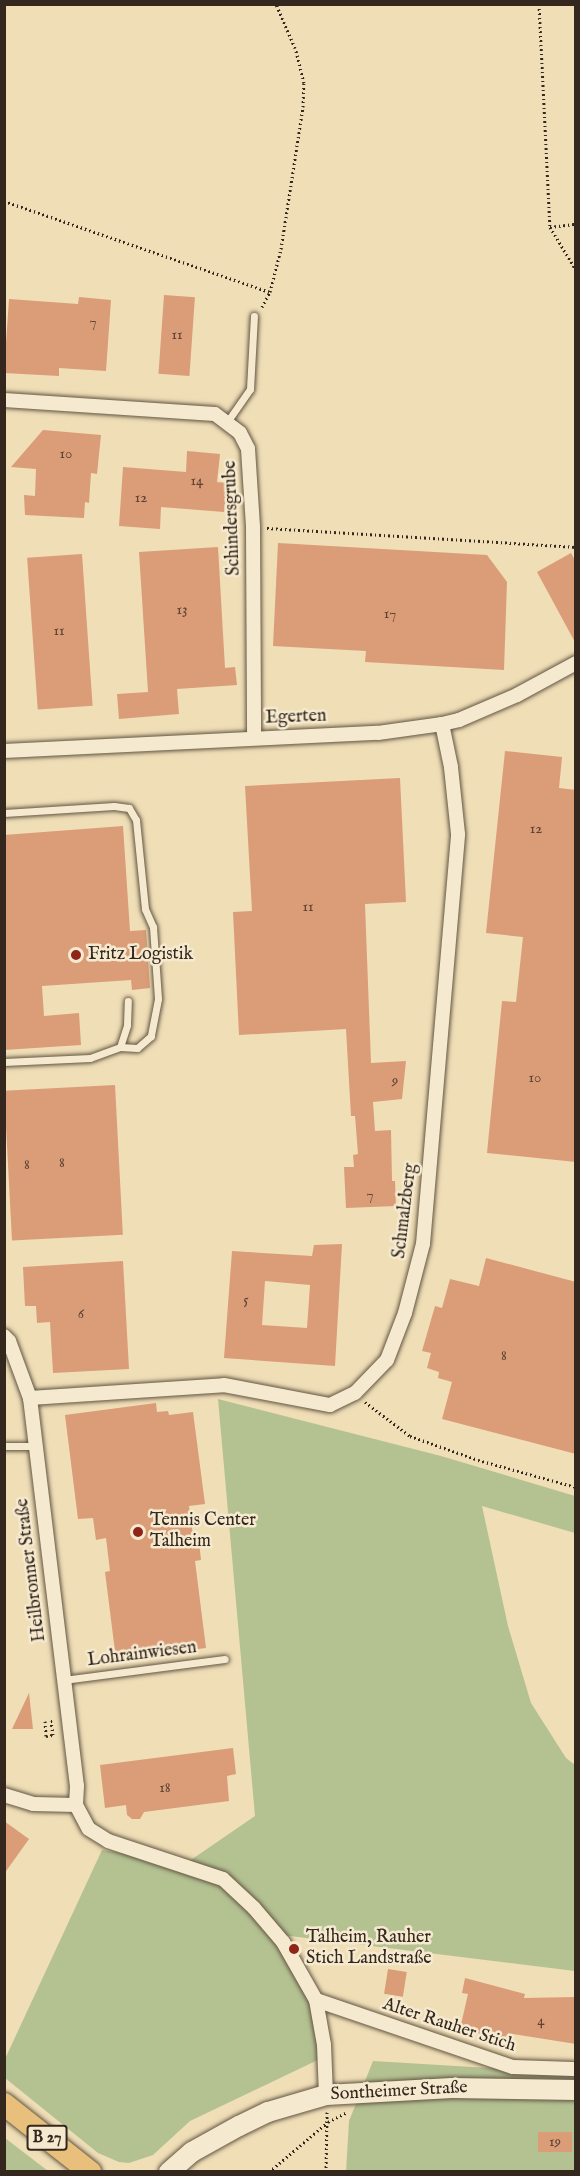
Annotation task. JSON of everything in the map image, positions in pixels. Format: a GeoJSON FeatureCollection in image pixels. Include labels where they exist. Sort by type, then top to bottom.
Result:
{"type":"FeatureCollection","features":[{"type":"Feature","properties":{"kind":"main road","name":"B 27"},"geometry":{"type":"LineString","coordinates":[[4,2104],[90,2172]]}},
{"type":"Feature","properties":{"kind":"street"},"geometry":{"type":"LineString","coordinates":[[4,400],[215,414],[227,422]]}},
{"type":"Feature","properties":{"kind":"street","name":"Schindersgrube"},"geometry":{"type":"LineString","coordinates":[[227,422],[240,433],[248,449],[253,527],[254,737]]}},
{"type":"Feature","properties":{"kind":"street","name":"Egerten"},"geometry":{"type":"LineString","coordinates":[[4,751],[254,737],[378,733],[442,724],[459,720],[517,695],[576,663]]}},
{"type":"Feature","properties":{"kind":"street","name":"Schmalzberg"},"geometry":{"type":"LineString","coordinates":[[30,1398],[224,1385],[330,1405],[355,1393],[387,1360],[405,1313],[423,1244],[458,834],[451,767],[442,724]]}},
{"type":"Feature","properties":{"kind":"street","name":"Heilbronner Straße"},"geometry":{"type":"LineString","coordinates":[[4,1336],[9,1341],[30,1398],[77,1786],[76,1805]]}},
{"type":"Feature","properties":{"kind":"street"},"geometry":{"type":"LineString","coordinates":[[4,1795],[33,1804],[76,1805],[89,1829],[108,1841],[223,1879],[283,1942],[316,2000],[324,2045],[326,2095]]}},
{"type":"Feature","properties":{"kind":"street","name":"Alter Rauher Stich"},"geometry":{"type":"LineString","coordinates":[[316,2000],[513,2067],[573,2069]]}},
{"type":"Feature","properties":{"kind":"street","name":"Sontheimer Straße"},"geometry":{"type":"LineString","coordinates":[[169,2172],[192,2152],[239,2126],[268,2112],[326,2095],[452,2088],[576,2090]]}},
{"type":"Feature","properties":{"kind":"lane"},"geometry":{"type":"LineString","coordinates":[[227,422],[249,389],[254,316]]}},
{"type":"Feature","properties":{"kind":"lane"},"geometry":{"type":"LineString","coordinates":[[4,813],[114,806],[129,808],[136,820],[145,909],[153,927],[158,999],[151,1036],[137,1048],[120,1047],[90,1058],[4,1062]]}},
{"type":"Feature","properties":{"kind":"lane"},"geometry":{"type":"LineString","coordinates":[[120,1047],[127,1025],[128,1000]]}},
{"type":"Feature","properties":{"kind":"lane"},"geometry":{"type":"LineString","coordinates":[[4,1446],[35,1446]]}},
{"type":"Feature","properties":{"kind":"lane","name":"Lohrainwiesen"},"geometry":{"type":"LineString","coordinates":[[63,1680],[225,1659]]}},
{"type":"Feature","properties":{"kind":"path"},"geometry":{"type":"LineString","coordinates":[[254,316],[270,292],[281,249],[303,107],[304,83],[295,48],[276,4]]}},
{"type":"Feature","properties":{"kind":"path"},"geometry":{"type":"LineString","coordinates":[[539,4],[550,227],[576,270]]}},
{"type":"Feature","properties":{"kind":"path"},"geometry":{"type":"LineString","coordinates":[[4,201],[270,292]]}},
{"type":"Feature","properties":{"kind":"path"},"geometry":{"type":"LineString","coordinates":[[550,227],[576,224]]}},
{"type":"Feature","properties":{"kind":"path"},"geometry":{"type":"LineString","coordinates":[[253,527],[576,547]]}},
{"type":"Feature","properties":{"kind":"path"},"geometry":{"type":"LineString","coordinates":[[355,1393],[410,1436],[478,1460],[576,1487]]}},
{"type":"Feature","properties":{"kind":"path"},"geometry":{"type":"LineString","coordinates":[[45,1721],[46,1736],[53,1735],[51,1721],[68,1720]]}},
{"type":"Feature","properties":{"kind":"path"},"geometry":{"type":"LineString","coordinates":[[269,2172],[328,2122],[348,2112]]}},
{"type":"Feature","properties":{"kind":"path"},"geometry":{"type":"LineString","coordinates":[[326,2172],[328,2122]]}},
{"type":"Feature","properties":{"kind":"green space"},"geometry":{"type":"Polygon","coordinates":[[[218,1399],[441,1456],[575,1496],[575,1533],[482,1506],[508,1626],[531,1703],[566,1758],[575,1765],[575,1971],[282,1935],[225,1876],[185,1864],[255,1816],[218,1399]]]}},
{"type":"Feature","properties":{"kind":"green space"},"geometry":{"type":"Polygon","coordinates":[[[102,1850],[153,1858],[221,1881],[279,1940],[314,2003],[322,2058],[190,2121],[153,2155],[129,2163],[119,2162],[98,2153],[5,2078],[5,2059],[102,1850]]]}},
{"type":"Feature","properties":{"kind":"green space"},"geometry":{"type":"Polygon","coordinates":[[[373,2061],[575,2073],[575,2171],[346,2172],[349,2121],[373,2061]]]}},
{"type":"Feature","properties":{"kind":"green space"},"geometry":{"type":"Polygon","coordinates":[[[5,2138],[48,2171],[5,2171],[5,2138]]]}},
{"type":"Feature","properties":{"kind":"building"},"geometry":{"type":"Polygon","coordinates":[[[164,295],[195,297],[189,376],[158,374],[164,295]]]}},
{"type":"Feature","properties":{"kind":"building"},"geometry":{"type":"Polygon","coordinates":[[[79,297],[111,300],[106,371],[59,368],[59,376],[4,373],[9,299],[78,304],[79,297]]]}},
{"type":"Feature","properties":{"kind":"building"},"geometry":{"type":"Polygon","coordinates":[[[43,430],[101,435],[97,474],[91,473],[89,503],[85,502],[84,518],[25,515],[24,495],[35,496],[36,469],[11,467],[43,430]]]}},
{"type":"Feature","properties":{"kind":"building"},"geometry":{"type":"Polygon","coordinates":[[[187,451],[220,454],[217,482],[227,483],[224,512],[161,507],[160,529],[119,526],[123,467],[186,472],[187,451]]]}},
{"type":"Feature","properties":{"kind":"building"},"geometry":{"type":"Polygon","coordinates":[[[278,543],[487,555],[507,582],[504,670],[365,662],[366,651],[273,646],[278,543]]]}},
{"type":"Feature","properties":{"kind":"building"},"geometry":{"type":"Polygon","coordinates":[[[218,547],[225,668],[235,667],[237,685],[177,689],[179,714],[119,719],[117,694],[148,692],[139,552],[218,547]]]}},
{"type":"Feature","properties":{"kind":"building"},"geometry":{"type":"Polygon","coordinates":[[[571,553],[576,562],[576,644],[537,572],[571,553]]]}},
{"type":"Feature","properties":{"kind":"building"},"geometry":{"type":"Polygon","coordinates":[[[82,554],[93,706],[38,709],[27,558],[82,554]]]}},
{"type":"Feature","properties":{"kind":"building"},"geometry":{"type":"Polygon","coordinates":[[[505,751],[562,757],[559,788],[576,790],[576,1162],[487,1153],[502,1001],[516,1002],[523,937],[486,933],[505,751]]]}},
{"type":"Feature","properties":{"kind":"building"},"geometry":{"type":"Polygon","coordinates":[[[400,778],[406,902],[365,904],[371,1063],[406,1061],[402,1099],[373,1102],[375,1131],[391,1130],[392,1181],[395,1181],[396,1206],[346,1208],[344,1167],[354,1167],[353,1155],[358,1154],[355,1116],[351,1116],[346,1029],[239,1035],[233,912],[252,911],[245,786],[400,778]]]}},
{"type":"Feature","properties":{"kind":"building","name":"Fritz Logistik"},"geometry":{"type":"Polygon","coordinates":[[[123,826],[130,931],[146,930],[150,988],[132,990],[131,980],[42,986],[44,1016],[79,1013],[81,1045],[4,1050],[4,835],[123,826]]]}},
{"type":"Feature","properties":{"kind":"building"},"geometry":{"type":"Polygon","coordinates":[[[115,1085],[123,1235],[12,1241],[4,1091],[115,1085]]]}},
{"type":"Feature","properties":{"kind":"building"},"geometry":{"type":"Polygon","coordinates":[[[342,1244],[335,1366],[224,1358],[232,1251],[312,1256],[314,1245],[342,1244]],[[265,1281],[262,1325],[307,1328],[310,1285],[265,1281]]]}},
{"type":"Feature","properties":{"kind":"building"},"geometry":{"type":"Polygon","coordinates":[[[486,1258],[576,1282],[576,1454],[442,1419],[452,1382],[438,1378],[439,1372],[427,1368],[431,1353],[422,1351],[435,1306],[442,1308],[450,1279],[479,1286],[486,1258]]]}},
{"type":"Feature","properties":{"kind":"building"},"geometry":{"type":"Polygon","coordinates":[[[123,1261],[129,1369],[53,1373],[50,1322],[37,1323],[36,1306],[25,1306],[23,1267],[123,1261]]]}},
{"type":"Feature","properties":{"kind":"building","name":"Tennis Center Talheim"},"geometry":{"type":"Polygon","coordinates":[[[156,1403],[157,1412],[168,1411],[169,1415],[193,1412],[205,1504],[189,1506],[194,1543],[199,1542],[201,1560],[195,1561],[206,1648],[116,1659],[105,1572],[110,1571],[106,1538],[96,1540],[93,1518],[78,1519],[65,1415],[156,1403]]]}},
{"type":"Feature","properties":{"kind":"building"},"geometry":{"type":"Polygon","coordinates":[[[29,1693],[33,1729],[12,1729],[29,1693]]]}},
{"type":"Feature","properties":{"kind":"building"},"geometry":{"type":"Polygon","coordinates":[[[233,1748],[236,1774],[227,1776],[229,1801],[144,1812],[140,1819],[132,1819],[127,1815],[126,1805],[105,1808],[100,1765],[233,1748]]]}},
{"type":"Feature","properties":{"kind":"building"},"geometry":{"type":"Polygon","coordinates":[[[4,1821],[29,1839],[4,1874],[4,1821]]]}},
{"type":"Feature","properties":{"kind":"building"},"geometry":{"type":"Polygon","coordinates":[[[388,1969],[407,1972],[403,1997],[384,1994],[388,1969]]]}},
{"type":"Feature","properties":{"kind":"building"},"geometry":{"type":"Polygon","coordinates":[[[465,1978],[525,1994],[524,1998],[576,1997],[576,2044],[513,2034],[512,2041],[460,2029],[468,1994],[462,1993],[465,1978]]]}},
{"type":"Feature","properties":{"kind":"building"},"geometry":{"type":"Polygon","coordinates":[[[538,2132],[572,2132],[572,2152],[538,2152],[538,2132]]]}},
{"type":"Feature","properties":{"kind":"place","name":"Fritz Logistik"},"geometry":{"type":"Point","coordinates":[76,955]}},
{"type":"Feature","properties":{"kind":"place","name":"Tennis Center Talheim"},"geometry":{"type":"Point","coordinates":[138,1532]}},
{"type":"Feature","properties":{"kind":"place","name":"Talheim, Rauher Stich Landstraße"},"geometry":{"type":"Point","coordinates":[294,1949]}}]}
